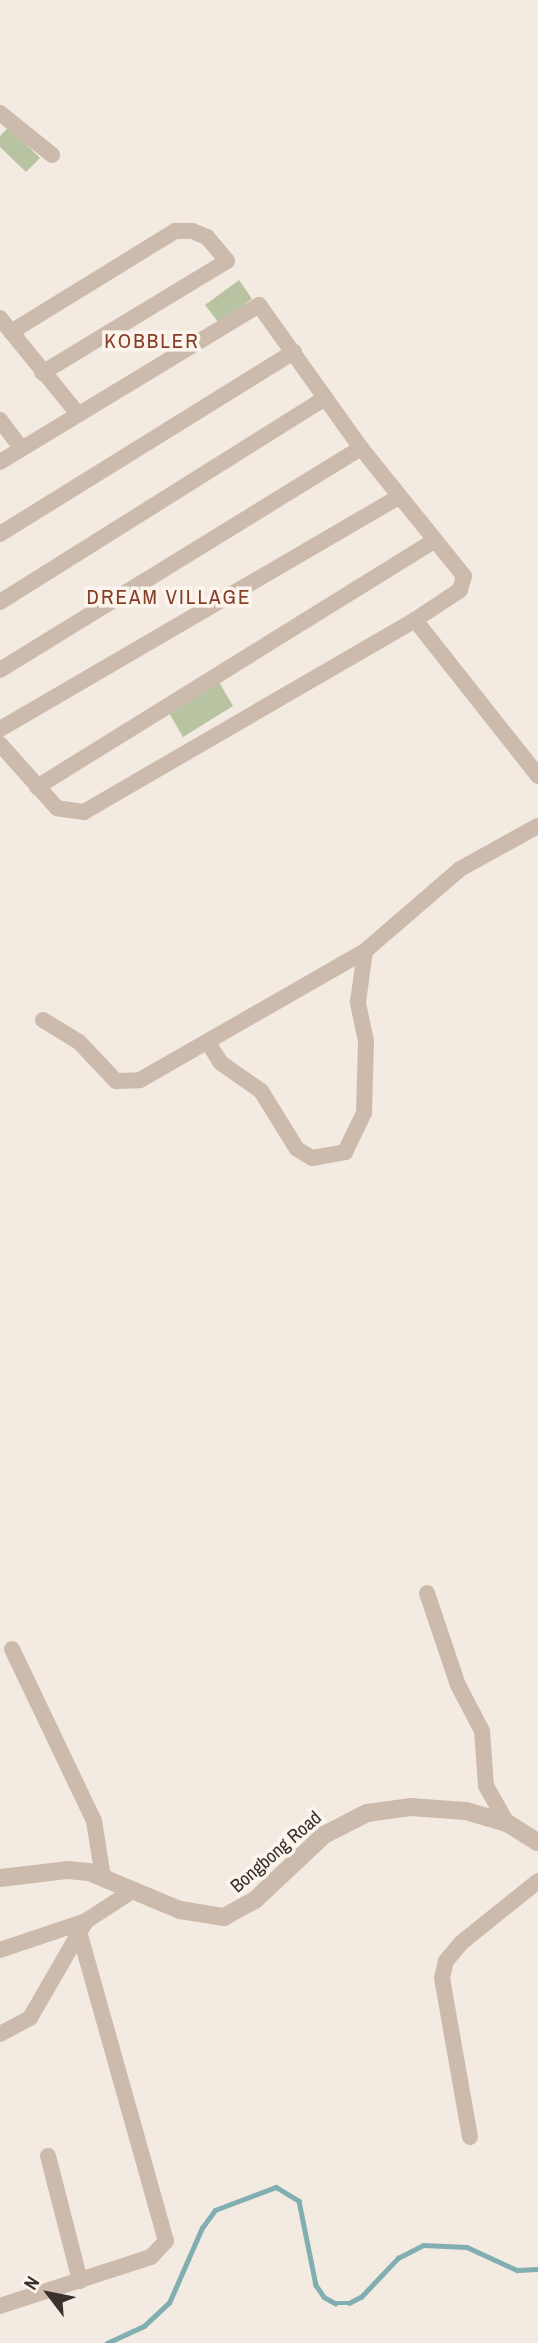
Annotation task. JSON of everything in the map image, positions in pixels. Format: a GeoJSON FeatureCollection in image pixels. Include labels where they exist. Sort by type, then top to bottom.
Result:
{"type":"FeatureCollection","features":[{"type":"Feature","properties":{"kind":"street"},"geometry":{"type":"LineString","coordinates":[[0,113],[52,155]]}},
{"type":"Feature","properties":{"kind":"street"},"geometry":{"type":"LineString","coordinates":[[10,332],[176,231],[192,230],[208,237],[227,261],[42,373]]}},
{"type":"Feature","properties":{"kind":"street"},"geometry":{"type":"LineString","coordinates":[[0,462],[259,306],[398,497],[461,568],[464,583],[454,595],[415,620],[84,812],[65,813],[37,787],[0,744]]}},
{"type":"Feature","properties":{"kind":"street"},"geometry":{"type":"LineString","coordinates":[[0,318],[78,414]]}},
{"type":"Feature","properties":{"kind":"street"},"geometry":{"type":"LineString","coordinates":[[0,534],[294,352]]}},
{"type":"Feature","properties":{"kind":"street"},"geometry":{"type":"LineString","coordinates":[[0,603],[325,398]]}},
{"type":"Feature","properties":{"kind":"street"},"geometry":{"type":"LineString","coordinates":[[0,420],[21,448]]}},
{"type":"Feature","properties":{"kind":"street"},"geometry":{"type":"LineString","coordinates":[[0,670],[361,448]]}},
{"type":"Feature","properties":{"kind":"street"},"geometry":{"type":"LineString","coordinates":[[0,729],[398,497]]}},
{"type":"Feature","properties":{"kind":"street"},"geometry":{"type":"LineString","coordinates":[[37,787],[435,540]]}},
{"type":"Feature","properties":{"kind":"street"},"geometry":{"type":"LineString","coordinates":[[415,620],[538,776]]}},
{"type":"Feature","properties":{"kind":"street"},"geometry":{"type":"LineString","coordinates":[[43,1020],[79,1042],[117,1081],[127,1083],[209,1044],[365,951],[460,869],[538,827]]}},
{"type":"Feature","properties":{"kind":"street"},"geometry":{"type":"LineString","coordinates":[[209,1044],[221,1063],[261,1091],[297,1149],[312,1158],[345,1152],[364,1113],[366,1041],[358,1002],[365,951]]}},
{"type":"Feature","properties":{"kind":"street"},"geometry":{"type":"LineString","coordinates":[[427,1593],[458,1685],[482,1731],[486,1786],[507,1823]]}},
{"type":"Feature","properties":{"kind":"street"},"geometry":{"type":"LineString","coordinates":[[12,1649],[94,1821],[103,1877]]}},
{"type":"Feature","properties":{"kind":"street","name":"Bongbong Road"},"geometry":{"type":"LineString","coordinates":[[0,1878],[67,1870],[103,1877],[180,1910],[224,1917],[255,1900],[324,1835],[367,1813],[441,1808],[507,1823],[538,1842]]}},
{"type":"Feature","properties":{"kind":"street"},"geometry":{"type":"LineString","coordinates":[[470,2137],[442,1978],[446,1961],[461,1943],[538,1881]]}},
{"type":"Feature","properties":{"kind":"street"},"geometry":{"type":"LineString","coordinates":[[0,1950],[83,1927],[132,1891]]}},
{"type":"Feature","properties":{"kind":"street"},"geometry":{"type":"LineString","coordinates":[[0,2034],[30,2018],[83,1927]]}},
{"type":"Feature","properties":{"kind":"street"},"geometry":{"type":"LineString","coordinates":[[0,2306],[151,2257],[163,2248],[167,2232],[83,1927]]}},
{"type":"Feature","properties":{"kind":"street"},"geometry":{"type":"LineString","coordinates":[[48,2156],[80,2281]]}},
{"type":"Feature","properties":{"kind":"green space"},"geometry":{"type":"Polygon","coordinates":[[[9,127],[40,158],[26,172],[0,147],[0,136],[9,127]]]}},
{"type":"Feature","properties":{"kind":"green space"},"geometry":{"type":"Polygon","coordinates":[[[239,280],[252,299],[219,323],[205,305],[239,280]]]}},
{"type":"Feature","properties":{"kind":"green space"},"geometry":{"type":"Polygon","coordinates":[[[219,682],[233,706],[183,737],[169,713],[219,682]]]}},
{"type":"Feature","properties":{"kind":"waterway"},"geometry":{"type":"LineString","coordinates":[[107,2343],[144,2326],[169,2303],[202,2228],[215,2210],[276,2187],[299,2201],[316,2285],[324,2297],[335,2303],[349,2303],[361,2297],[398,2258],[423,2245],[467,2247],[517,2270],[538,2269]]}},
{"type":"Feature","properties":{"kind":"district","name":"KOBBLER"},"geometry":{"type":"Point","coordinates":[152,341]}},
{"type":"Feature","properties":{"kind":"district","name":"DREAM VILLAGE"},"geometry":{"type":"Point","coordinates":[169,597]}}]}
